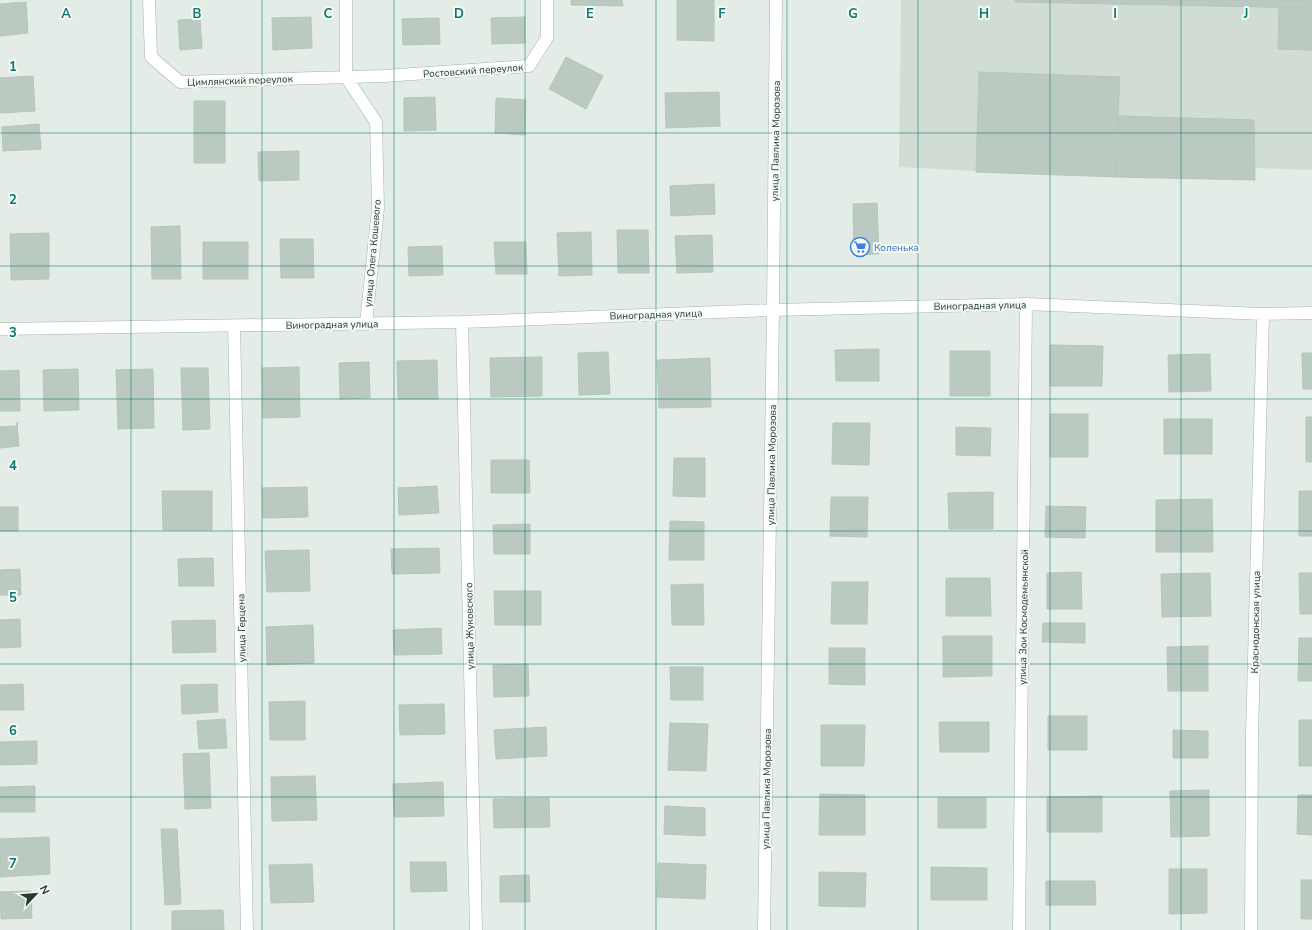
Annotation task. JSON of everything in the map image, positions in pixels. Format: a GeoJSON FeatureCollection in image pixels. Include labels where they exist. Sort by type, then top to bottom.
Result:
{"type":"FeatureCollection","features":[{"type":"Feature","properties":{"kind":"street","name":"Цимлянский переулок"},"geometry":{"type":"LineString","coordinates":[[149,0],[151,57],[180,82],[346,77]]}},
{"type":"Feature","properties":{"kind":"street"},"geometry":{"type":"LineString","coordinates":[[346,0],[346,77]]}},
{"type":"Feature","properties":{"kind":"street","name":"Ростовский переулок"},"geometry":{"type":"LineString","coordinates":[[346,77],[384,76],[529,66],[547,38],[547,0]]}},
{"type":"Feature","properties":{"kind":"street","name":"улица Павлика Морозова"},"geometry":{"type":"LineString","coordinates":[[764,930],[776,0]]}},
{"type":"Feature","properties":{"kind":"street","name":"улица Олега Кошевого"},"geometry":{"type":"LineString","coordinates":[[346,77],[376,122],[378,208],[366,324]]}},
{"type":"Feature","properties":{"kind":"street","name":"Виноградная улица"},"geometry":{"type":"LineString","coordinates":[[0,329],[462,322],[773,310],[1026,304],[1263,314],[1312,313]]}},
{"type":"Feature","properties":{"kind":"street","name":"улица Зои Космодемьянской"},"geometry":{"type":"LineString","coordinates":[[1019,930],[1026,304]]}},
{"type":"Feature","properties":{"kind":"street","name":"Краснодонская улица"},"geometry":{"type":"LineString","coordinates":[[1251,930],[1252,736],[1263,314]]}},
{"type":"Feature","properties":{"kind":"street","name":"улица Жуковского"},"geometry":{"type":"LineString","coordinates":[[462,322],[476,930]]}},
{"type":"Feature","properties":{"kind":"street","name":"улица Герцена"},"geometry":{"type":"LineString","coordinates":[[234,326],[247,930]]}},
{"type":"Feature","properties":{"kind":"shaded area"},"geometry":{"type":"Polygon","coordinates":[[[901,0],[1312,0],[1312,170],[1255,168],[1255,180],[899,167],[901,0]]]}},
{"type":"Feature","properties":{"kind":"building"},"geometry":{"type":"Polygon","coordinates":[[[571,0],[622,0],[623,6],[571,5],[571,0]]]}},
{"type":"Feature","properties":{"kind":"building"},"geometry":{"type":"Polygon","coordinates":[[[677,0],[714,0],[714,41],[677,40],[677,0]]]}},
{"type":"Feature","properties":{"kind":"building"},"geometry":{"type":"Polygon","coordinates":[[[1015,0],[1312,0],[1312,8],[1015,2],[1015,0]]]}},
{"type":"Feature","properties":{"kind":"building"},"geometry":{"type":"Polygon","coordinates":[[[26,2],[28,33],[0,36],[0,4],[26,2]]]}},
{"type":"Feature","properties":{"kind":"building"},"geometry":{"type":"Polygon","coordinates":[[[1279,7],[1312,8],[1312,50],[1278,49],[1279,7]]]}},
{"type":"Feature","properties":{"kind":"building"},"geometry":{"type":"Polygon","coordinates":[[[311,17],[312,48],[273,50],[272,18],[311,17]]]}},
{"type":"Feature","properties":{"kind":"building"},"geometry":{"type":"Polygon","coordinates":[[[525,17],[525,43],[492,44],[491,18],[525,17]]]}},
{"type":"Feature","properties":{"kind":"building"},"geometry":{"type":"Polygon","coordinates":[[[439,18],[440,44],[403,45],[402,19],[439,18]]]}},
{"type":"Feature","properties":{"kind":"building"},"geometry":{"type":"Polygon","coordinates":[[[200,19],[202,48],[180,50],[178,20],[200,19]]]}},
{"type":"Feature","properties":{"kind":"building"},"geometry":{"type":"Polygon","coordinates":[[[566,57],[603,76],[586,109],[549,89],[566,57]]]}},
{"type":"Feature","properties":{"kind":"building"},"geometry":{"type":"Polygon","coordinates":[[[979,72],[1120,77],[1117,177],[976,172],[979,72]]]}},
{"type":"Feature","properties":{"kind":"building"},"geometry":{"type":"Polygon","coordinates":[[[33,76],[35,111],[0,113],[0,78],[33,76]]]}},
{"type":"Feature","properties":{"kind":"building"},"geometry":{"type":"Polygon","coordinates":[[[719,92],[720,126],[666,128],[665,93],[719,92]]]}},
{"type":"Feature","properties":{"kind":"building"},"geometry":{"type":"Polygon","coordinates":[[[435,97],[436,130],[404,131],[404,98],[435,97]]]}},
{"type":"Feature","properties":{"kind":"building"},"geometry":{"type":"Polygon","coordinates":[[[496,98],[526,100],[525,135],[495,133],[496,98]]]}},
{"type":"Feature","properties":{"kind":"building"},"geometry":{"type":"Polygon","coordinates":[[[194,101],[225,101],[225,163],[194,163],[194,101]]]}},
{"type":"Feature","properties":{"kind":"building"},"geometry":{"type":"Polygon","coordinates":[[[1118,116],[1254,120],[1255,180],[1117,177],[1118,116]]]}},
{"type":"Feature","properties":{"kind":"building"},"geometry":{"type":"Polygon","coordinates":[[[39,124],[41,149],[3,151],[2,127],[39,124]]]}},
{"type":"Feature","properties":{"kind":"building"},"geometry":{"type":"Polygon","coordinates":[[[299,151],[299,180],[259,181],[258,152],[299,151]]]}},
{"type":"Feature","properties":{"kind":"building"},"geometry":{"type":"Polygon","coordinates":[[[714,184],[715,214],[671,216],[670,186],[714,184]]]}},
{"type":"Feature","properties":{"kind":"building"},"geometry":{"type":"Polygon","coordinates":[[[877,203],[879,254],[854,255],[853,204],[877,203]]]}},
{"type":"Feature","properties":{"kind":"building"},"geometry":{"type":"Polygon","coordinates":[[[180,226],[181,279],[152,279],[151,227],[180,226]]]}},
{"type":"Feature","properties":{"kind":"building"},"geometry":{"type":"Polygon","coordinates":[[[617,230],[648,230],[649,273],[618,273],[617,230]]]}},
{"type":"Feature","properties":{"kind":"building"},"geometry":{"type":"Polygon","coordinates":[[[591,232],[592,275],[559,276],[557,233],[591,232]]]}},
{"type":"Feature","properties":{"kind":"building"},"geometry":{"type":"Polygon","coordinates":[[[49,233],[49,279],[11,280],[10,234],[49,233]]]}},
{"type":"Feature","properties":{"kind":"building"},"geometry":{"type":"Polygon","coordinates":[[[712,235],[713,272],[677,273],[675,236],[712,235]]]}},
{"type":"Feature","properties":{"kind":"building"},"geometry":{"type":"Polygon","coordinates":[[[280,239],[313,239],[314,278],[281,278],[280,239]]]}},
{"type":"Feature","properties":{"kind":"building"},"geometry":{"type":"Polygon","coordinates":[[[203,242],[248,242],[248,279],[203,279],[203,242]]]}},
{"type":"Feature","properties":{"kind":"building"},"geometry":{"type":"Polygon","coordinates":[[[494,242],[526,242],[527,274],[496,274],[494,242]]]}},
{"type":"Feature","properties":{"kind":"building"},"geometry":{"type":"Polygon","coordinates":[[[442,246],[443,275],[409,276],[408,247],[442,246]]]}},
{"type":"Feature","properties":{"kind":"building"},"geometry":{"type":"Polygon","coordinates":[[[1050,345],[1103,346],[1102,386],[1050,386],[1050,345]]]}},
{"type":"Feature","properties":{"kind":"building"},"geometry":{"type":"Polygon","coordinates":[[[879,349],[879,381],[836,381],[835,350],[879,349]]]}},
{"type":"Feature","properties":{"kind":"building"},"geometry":{"type":"Polygon","coordinates":[[[950,351],[990,351],[990,396],[950,396],[950,351]]]}},
{"type":"Feature","properties":{"kind":"building"},"geometry":{"type":"Polygon","coordinates":[[[608,352],[610,394],[579,395],[578,353],[608,352]]]}},
{"type":"Feature","properties":{"kind":"building"},"geometry":{"type":"Polygon","coordinates":[[[1302,353],[1312,353],[1312,389],[1303,389],[1302,353]]]}},
{"type":"Feature","properties":{"kind":"building"},"geometry":{"type":"Polygon","coordinates":[[[1210,354],[1211,391],[1169,392],[1168,355],[1210,354]]]}},
{"type":"Feature","properties":{"kind":"building"},"geometry":{"type":"Polygon","coordinates":[[[542,357],[542,396],[491,397],[490,358],[542,357]]]}},
{"type":"Feature","properties":{"kind":"building"},"geometry":{"type":"Polygon","coordinates":[[[710,358],[711,407],[659,408],[657,360],[710,358]]]}},
{"type":"Feature","properties":{"kind":"building"},"geometry":{"type":"Polygon","coordinates":[[[437,360],[438,399],[398,399],[397,361],[437,360]]]}},
{"type":"Feature","properties":{"kind":"building"},"geometry":{"type":"Polygon","coordinates":[[[369,362],[370,398],[340,399],[339,363],[369,362]]]}},
{"type":"Feature","properties":{"kind":"building"},"geometry":{"type":"Polygon","coordinates":[[[299,367],[300,417],[263,418],[262,368],[299,367]]]}},
{"type":"Feature","properties":{"kind":"building"},"geometry":{"type":"Polygon","coordinates":[[[181,368],[208,368],[210,429],[183,430],[181,368]]]}},
{"type":"Feature","properties":{"kind":"building"},"geometry":{"type":"Polygon","coordinates":[[[78,369],[79,410],[44,411],[43,370],[78,369]]]}},
{"type":"Feature","properties":{"kind":"building"},"geometry":{"type":"Polygon","coordinates":[[[153,369],[154,428],[118,429],[116,370],[153,369]]]}},
{"type":"Feature","properties":{"kind":"building"},"geometry":{"type":"Polygon","coordinates":[[[19,370],[20,411],[0,411],[0,371],[19,370]]]}},
{"type":"Feature","properties":{"kind":"building"},"geometry":{"type":"Polygon","coordinates":[[[1050,414],[1088,414],[1088,457],[1050,457],[1050,414]]]}},
{"type":"Feature","properties":{"kind":"building"},"geometry":{"type":"Polygon","coordinates":[[[1306,417],[1312,417],[1312,462],[1306,462],[1306,417]]]}},
{"type":"Feature","properties":{"kind":"building"},"geometry":{"type":"Polygon","coordinates":[[[1164,419],[1212,419],[1212,454],[1164,454],[1164,419]]]}},
{"type":"Feature","properties":{"kind":"building"},"geometry":{"type":"Polygon","coordinates":[[[17,422],[19,446],[0,448],[0,427],[17,426],[17,422]]]}},
{"type":"Feature","properties":{"kind":"building"},"geometry":{"type":"Polygon","coordinates":[[[833,423],[870,423],[869,465],[832,464],[833,423]]]}},
{"type":"Feature","properties":{"kind":"building"},"geometry":{"type":"Polygon","coordinates":[[[956,427],[991,428],[990,456],[956,455],[956,427]]]}},
{"type":"Feature","properties":{"kind":"building"},"geometry":{"type":"Polygon","coordinates":[[[674,458],[705,458],[705,497],[673,496],[674,458]]]}},
{"type":"Feature","properties":{"kind":"building"},"geometry":{"type":"Polygon","coordinates":[[[491,460],[529,460],[530,493],[491,493],[491,460]]]}},
{"type":"Feature","properties":{"kind":"building"},"geometry":{"type":"Polygon","coordinates":[[[437,486],[439,513],[399,515],[398,488],[437,486]]]}},
{"type":"Feature","properties":{"kind":"building"},"geometry":{"type":"Polygon","coordinates":[[[307,487],[308,517],[263,518],[262,488],[307,487]]]}},
{"type":"Feature","properties":{"kind":"building"},"geometry":{"type":"Polygon","coordinates":[[[162,491],[212,491],[212,530],[163,530],[162,491]]]}},
{"type":"Feature","properties":{"kind":"building"},"geometry":{"type":"Polygon","coordinates":[[[1299,491],[1312,491],[1312,536],[1299,536],[1299,491]]]}},
{"type":"Feature","properties":{"kind":"building"},"geometry":{"type":"Polygon","coordinates":[[[993,492],[993,529],[949,529],[948,493],[993,492]]]}},
{"type":"Feature","properties":{"kind":"building"},"geometry":{"type":"Polygon","coordinates":[[[831,497],[868,497],[867,537],[830,536],[831,497]]]}},
{"type":"Feature","properties":{"kind":"building"},"geometry":{"type":"Polygon","coordinates":[[[1212,499],[1213,552],[1156,552],[1156,500],[1212,499]]]}},
{"type":"Feature","properties":{"kind":"building"},"geometry":{"type":"Polygon","coordinates":[[[1046,506],[1086,507],[1085,538],[1045,537],[1046,506]]]}},
{"type":"Feature","properties":{"kind":"building"},"geometry":{"type":"Polygon","coordinates":[[[0,507],[18,507],[18,531],[0,531],[0,507]]]}},
{"type":"Feature","properties":{"kind":"building"},"geometry":{"type":"Polygon","coordinates":[[[670,521],[704,522],[704,560],[669,560],[670,521]]]}},
{"type":"Feature","properties":{"kind":"building"},"geometry":{"type":"Polygon","coordinates":[[[530,524],[530,554],[494,554],[493,525],[530,524]]]}},
{"type":"Feature","properties":{"kind":"building"},"geometry":{"type":"Polygon","coordinates":[[[439,548],[440,573],[392,574],[391,549],[439,548]]]}},
{"type":"Feature","properties":{"kind":"building"},"geometry":{"type":"Polygon","coordinates":[[[309,550],[310,591],[267,592],[265,551],[309,550]]]}},
{"type":"Feature","properties":{"kind":"building"},"geometry":{"type":"Polygon","coordinates":[[[213,558],[214,586],[179,586],[178,559],[213,558]]]}},
{"type":"Feature","properties":{"kind":"building"},"geometry":{"type":"Polygon","coordinates":[[[20,569],[21,595],[0,595],[0,570],[20,569]]]}},
{"type":"Feature","properties":{"kind":"building"},"geometry":{"type":"Polygon","coordinates":[[[1081,572],[1082,609],[1047,609],[1047,573],[1081,572]]]}},
{"type":"Feature","properties":{"kind":"building"},"geometry":{"type":"Polygon","coordinates":[[[1210,573],[1211,616],[1162,617],[1161,574],[1210,573]]]}},
{"type":"Feature","properties":{"kind":"building"},"geometry":{"type":"Polygon","coordinates":[[[1299,573],[1312,573],[1312,614],[1300,614],[1299,573]]]}},
{"type":"Feature","properties":{"kind":"building"},"geometry":{"type":"Polygon","coordinates":[[[946,578],[990,578],[991,616],[946,616],[946,578]]]}},
{"type":"Feature","properties":{"kind":"building"},"geometry":{"type":"Polygon","coordinates":[[[832,582],[868,582],[867,624],[831,624],[832,582]]]}},
{"type":"Feature","properties":{"kind":"building"},"geometry":{"type":"Polygon","coordinates":[[[703,584],[704,625],[672,625],[671,585],[703,584]]]}},
{"type":"Feature","properties":{"kind":"building"},"geometry":{"type":"Polygon","coordinates":[[[494,591],[541,591],[541,625],[495,625],[494,591]]]}},
{"type":"Feature","properties":{"kind":"building"},"geometry":{"type":"Polygon","coordinates":[[[20,619],[21,647],[0,648],[0,620],[20,619]]]}},
{"type":"Feature","properties":{"kind":"building"},"geometry":{"type":"Polygon","coordinates":[[[215,620],[216,652],[173,653],[172,621],[215,620]]]}},
{"type":"Feature","properties":{"kind":"building"},"geometry":{"type":"Polygon","coordinates":[[[1043,623],[1085,623],[1085,643],[1042,642],[1043,623]]]}},
{"type":"Feature","properties":{"kind":"building"},"geometry":{"type":"Polygon","coordinates":[[[313,625],[314,663],[267,665],[266,627],[313,625]]]}},
{"type":"Feature","properties":{"kind":"building"},"geometry":{"type":"Polygon","coordinates":[[[441,628],[442,654],[394,655],[393,630],[441,628]]]}},
{"type":"Feature","properties":{"kind":"building"},"geometry":{"type":"Polygon","coordinates":[[[943,636],[992,636],[992,676],[943,677],[943,636]]]}},
{"type":"Feature","properties":{"kind":"building"},"geometry":{"type":"Polygon","coordinates":[[[1299,638],[1312,638],[1312,681],[1298,681],[1299,638]]]}},
{"type":"Feature","properties":{"kind":"building"},"geometry":{"type":"Polygon","coordinates":[[[1208,646],[1208,691],[1168,691],[1167,647],[1208,646]]]}},
{"type":"Feature","properties":{"kind":"building"},"geometry":{"type":"Polygon","coordinates":[[[829,648],[865,648],[865,685],[829,684],[829,648]]]}},
{"type":"Feature","properties":{"kind":"building"},"geometry":{"type":"Polygon","coordinates":[[[528,664],[529,696],[494,697],[493,665],[528,664]]]}},
{"type":"Feature","properties":{"kind":"building"},"geometry":{"type":"Polygon","coordinates":[[[670,667],[703,667],[703,700],[671,700],[670,667]]]}},
{"type":"Feature","properties":{"kind":"building"},"geometry":{"type":"Polygon","coordinates":[[[23,684],[24,710],[0,710],[0,685],[23,684]]]}},
{"type":"Feature","properties":{"kind":"building"},"geometry":{"type":"Polygon","coordinates":[[[217,684],[218,712],[182,714],[181,685],[217,684]]]}},
{"type":"Feature","properties":{"kind":"building"},"geometry":{"type":"Polygon","coordinates":[[[305,701],[305,740],[270,740],[269,702],[305,701]]]}},
{"type":"Feature","properties":{"kind":"building"},"geometry":{"type":"Polygon","coordinates":[[[444,704],[445,734],[400,735],[399,705],[444,704]]]}},
{"type":"Feature","properties":{"kind":"building"},"geometry":{"type":"Polygon","coordinates":[[[1048,716],[1087,716],[1087,750],[1048,750],[1048,716]]]}},
{"type":"Feature","properties":{"kind":"building"},"geometry":{"type":"Polygon","coordinates":[[[225,719],[227,748],[199,749],[197,721],[225,719]]]}},
{"type":"Feature","properties":{"kind":"building"},"geometry":{"type":"Polygon","coordinates":[[[1299,720],[1312,720],[1312,766],[1299,766],[1299,720]]]}},
{"type":"Feature","properties":{"kind":"building"},"geometry":{"type":"Polygon","coordinates":[[[939,722],[989,722],[989,752],[940,752],[939,722]]]}},
{"type":"Feature","properties":{"kind":"building"},"geometry":{"type":"Polygon","coordinates":[[[670,723],[708,724],[706,771],[668,770],[670,723]]]}},
{"type":"Feature","properties":{"kind":"building"},"geometry":{"type":"Polygon","coordinates":[[[821,725],[865,725],[864,766],[821,766],[821,725]]]}},
{"type":"Feature","properties":{"kind":"building"},"geometry":{"type":"Polygon","coordinates":[[[546,727],[547,756],[496,759],[494,730],[546,727]]]}},
{"type":"Feature","properties":{"kind":"building"},"geometry":{"type":"Polygon","coordinates":[[[1173,730],[1208,731],[1208,758],[1173,758],[1173,730]]]}},
{"type":"Feature","properties":{"kind":"building"},"geometry":{"type":"Polygon","coordinates":[[[37,741],[37,764],[0,765],[0,742],[37,741]]]}},
{"type":"Feature","properties":{"kind":"building"},"geometry":{"type":"Polygon","coordinates":[[[209,753],[211,808],[185,809],[183,754],[209,753]]]}},
{"type":"Feature","properties":{"kind":"building"},"geometry":{"type":"Polygon","coordinates":[[[315,776],[317,820],[272,821],[271,777],[315,776]]]}},
{"type":"Feature","properties":{"kind":"building"},"geometry":{"type":"Polygon","coordinates":[[[443,782],[444,816],[394,817],[393,784],[443,782]]]}},
{"type":"Feature","properties":{"kind":"building"},"geometry":{"type":"Polygon","coordinates":[[[35,786],[35,812],[0,812],[0,787],[35,786]]]}},
{"type":"Feature","properties":{"kind":"building"},"geometry":{"type":"Polygon","coordinates":[[[1209,790],[1209,836],[1171,837],[1170,791],[1209,790]]]}},
{"type":"Feature","properties":{"kind":"building"},"geometry":{"type":"Polygon","coordinates":[[[820,794],[865,795],[865,835],[819,835],[820,794]]]}},
{"type":"Feature","properties":{"kind":"building"},"geometry":{"type":"Polygon","coordinates":[[[1298,795],[1312,795],[1312,835],[1297,834],[1298,795]]]}},
{"type":"Feature","properties":{"kind":"building"},"geometry":{"type":"Polygon","coordinates":[[[1102,796],[1102,832],[1047,832],[1047,797],[1102,796]]]}},
{"type":"Feature","properties":{"kind":"building"},"geometry":{"type":"Polygon","coordinates":[[[549,798],[550,827],[494,828],[493,799],[549,798]]]}},
{"type":"Feature","properties":{"kind":"building"},"geometry":{"type":"Polygon","coordinates":[[[938,798],[986,798],[986,828],[938,828],[938,798]]]}},
{"type":"Feature","properties":{"kind":"building"},"geometry":{"type":"Polygon","coordinates":[[[665,806],[705,808],[705,836],[664,834],[665,806]]]}},
{"type":"Feature","properties":{"kind":"building"},"geometry":{"type":"Polygon","coordinates":[[[161,829],[177,829],[181,904],[165,905],[161,829]]]}},
{"type":"Feature","properties":{"kind":"building"},"geometry":{"type":"Polygon","coordinates":[[[49,837],[50,874],[0,877],[0,839],[49,837]]]}},
{"type":"Feature","properties":{"kind":"building"},"geometry":{"type":"Polygon","coordinates":[[[410,862],[446,862],[447,891],[411,892],[410,862]]]}},
{"type":"Feature","properties":{"kind":"building"},"geometry":{"type":"Polygon","coordinates":[[[658,863],[706,865],[705,899],[657,897],[658,863]]]}},
{"type":"Feature","properties":{"kind":"building"},"geometry":{"type":"Polygon","coordinates":[[[312,864],[314,902],[271,903],[269,865],[312,864]]]}},
{"type":"Feature","properties":{"kind":"building"},"geometry":{"type":"Polygon","coordinates":[[[931,867],[987,868],[987,900],[931,900],[931,867]]]}},
{"type":"Feature","properties":{"kind":"building"},"geometry":{"type":"Polygon","coordinates":[[[1169,869],[1207,869],[1207,913],[1169,914],[1169,869]]]}},
{"type":"Feature","properties":{"kind":"building"},"geometry":{"type":"Polygon","coordinates":[[[819,872],[866,873],[865,907],[819,906],[819,872]]]}},
{"type":"Feature","properties":{"kind":"building"},"geometry":{"type":"Polygon","coordinates":[[[529,875],[530,902],[500,902],[500,876],[529,875]]]}},
{"type":"Feature","properties":{"kind":"building"},"geometry":{"type":"Polygon","coordinates":[[[1301,880],[1312,880],[1312,919],[1301,919],[1301,880]]]}},
{"type":"Feature","properties":{"kind":"building"},"geometry":{"type":"Polygon","coordinates":[[[1046,881],[1095,881],[1096,905],[1046,905],[1046,881]]]}},
{"type":"Feature","properties":{"kind":"building"},"geometry":{"type":"Polygon","coordinates":[[[31,891],[32,918],[1,919],[0,892],[31,891]]]}},
{"type":"Feature","properties":{"kind":"building"},"geometry":{"type":"Polygon","coordinates":[[[223,910],[224,930],[172,930],[172,911],[223,910]]]}},
{"type":"Feature","properties":{"kind":"place","name":"Коленька"},"geometry":{"type":"Point","coordinates":[860,247]}}]}
